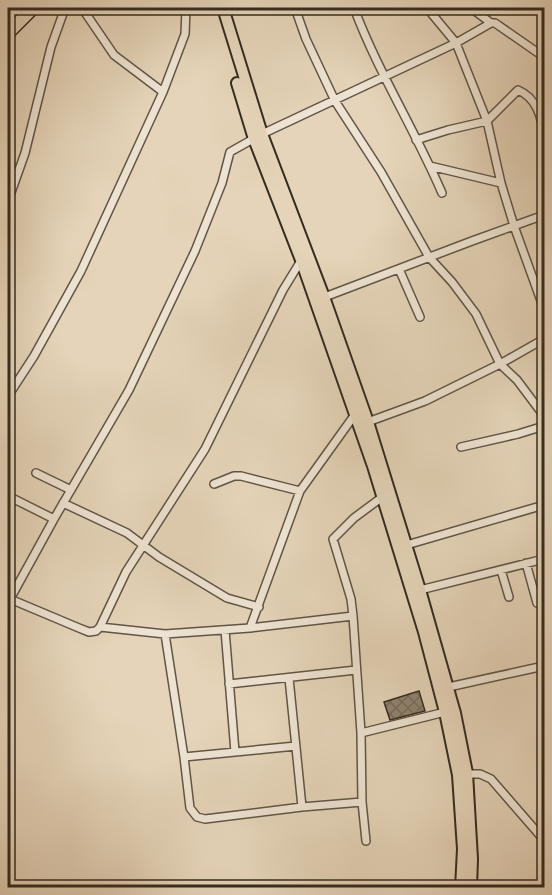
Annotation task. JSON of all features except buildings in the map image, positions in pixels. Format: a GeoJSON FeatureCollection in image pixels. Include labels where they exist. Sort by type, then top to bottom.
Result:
{"type":"FeatureCollection","features":[{"type":"Feature","properties":{"kind":"highway"},"geometry":{"type":"LineString","coordinates":[[8,33],[33,8]]}},
{"type":"Feature","properties":{"kind":"main road"},"geometry":{"type":"LineString","coordinates":[[216,8],[258,137],[320,299],[363,424],[416,591],[443,688],[455,713],[472,859],[471,888]]}},
{"type":"Feature","properties":{"kind":"main road"},"geometry":{"type":"LineString","coordinates":[[223,8],[258,137]]}},
{"type":"Feature","properties":{"kind":"main road"},"geometry":{"type":"LineString","coordinates":[[443,688],[445,712],[462,774],[461,888]]}},
{"type":"Feature","properties":{"kind":"street"},"geometry":{"type":"LineString","coordinates":[[8,201],[25,153],[51,47],[65,8]]}},
{"type":"Feature","properties":{"kind":"street"},"geometry":{"type":"LineString","coordinates":[[82,8],[114,55],[162,92]]}},
{"type":"Feature","properties":{"kind":"street"},"geometry":{"type":"LineString","coordinates":[[8,396],[11,385],[45,338],[81,271],[162,92],[185,34],[186,8]]}},
{"type":"Feature","properties":{"kind":"street"},"geometry":{"type":"LineString","coordinates":[[295,8],[306,39],[336,101],[381,172],[429,257],[452,282],[476,314],[500,364],[517,380],[544,416]]}},
{"type":"Feature","properties":{"kind":"street"},"geometry":{"type":"LineString","coordinates":[[354,8],[383,76],[442,193]]}},
{"type":"Feature","properties":{"kind":"street"},"geometry":{"type":"LineString","coordinates":[[427,8],[456,43],[487,121],[501,183],[514,226],[544,309]]}},
{"type":"Feature","properties":{"kind":"street"},"geometry":{"type":"LineString","coordinates":[[471,8],[544,57]]}},
{"type":"Feature","properties":{"kind":"street"},"geometry":{"type":"LineString","coordinates":[[304,256],[283,290],[205,449],[115,592],[100,627],[96,631],[89,632],[9,599],[129,390],[195,251],[222,183],[227,156],[233,149],[456,43],[491,23]]}},
{"type":"Feature","properties":{"kind":"street"},"geometry":{"type":"LineString","coordinates":[[416,140],[448,129],[487,121],[518,90],[522,91],[539,111],[544,137]]}},
{"type":"Feature","properties":{"kind":"street"},"geometry":{"type":"LineString","coordinates":[[430,166],[501,183]]}},
{"type":"Feature","properties":{"kind":"street"},"geometry":{"type":"LineString","coordinates":[[320,299],[544,215]]}},
{"type":"Feature","properties":{"kind":"street"},"geometry":{"type":"LineString","coordinates":[[399,269],[420,317]]}},
{"type":"Feature","properties":{"kind":"street"},"geometry":{"type":"LineString","coordinates":[[363,424],[425,401],[500,364],[544,339]]}},
{"type":"Feature","properties":{"kind":"street"},"geometry":{"type":"LineString","coordinates":[[250,628],[300,491],[358,412]]}},
{"type":"Feature","properties":{"kind":"street"},"geometry":{"type":"LineString","coordinates":[[461,447],[544,426]]}},
{"type":"Feature","properties":{"kind":"street"},"geometry":{"type":"LineString","coordinates":[[36,473],[71,490]]}},
{"type":"Feature","properties":{"kind":"street"},"geometry":{"type":"LineString","coordinates":[[214,484],[241,476],[300,491]]}},
{"type":"Feature","properties":{"kind":"street"},"geometry":{"type":"LineString","coordinates":[[366,841],[353,616],[351,599],[333,539],[354,518],[386,494]]}},
{"type":"Feature","properties":{"kind":"street"},"geometry":{"type":"LineString","coordinates":[[8,496],[54,519]]}},
{"type":"Feature","properties":{"kind":"street"},"geometry":{"type":"LineString","coordinates":[[63,503],[112,524],[189,576],[227,598],[259,607]]}},
{"type":"Feature","properties":{"kind":"street"},"geometry":{"type":"LineString","coordinates":[[402,546],[544,505]]}},
{"type":"Feature","properties":{"kind":"street"},"geometry":{"type":"LineString","coordinates":[[416,591],[544,559]]}},
{"type":"Feature","properties":{"kind":"street"},"geometry":{"type":"LineString","coordinates":[[526,563],[537,603]]}},
{"type":"Feature","properties":{"kind":"street"},"geometry":{"type":"LineString","coordinates":[[501,570],[509,597]]}},
{"type":"Feature","properties":{"kind":"street"},"geometry":{"type":"LineString","coordinates":[[100,627],[165,634],[250,628],[353,616]]}},
{"type":"Feature","properties":{"kind":"street"},"geometry":{"type":"LineString","coordinates":[[225,630],[235,752]]}},
{"type":"Feature","properties":{"kind":"street"},"geometry":{"type":"LineString","coordinates":[[165,634],[190,808],[197,817],[205,819],[362,802]]}},
{"type":"Feature","properties":{"kind":"street"},"geometry":{"type":"LineString","coordinates":[[443,688],[544,666]]}},
{"type":"Feature","properties":{"kind":"street"},"geometry":{"type":"LineString","coordinates":[[229,684],[356,670]]}},
{"type":"Feature","properties":{"kind":"street"},"geometry":{"type":"LineString","coordinates":[[289,678],[302,807]]}},
{"type":"Feature","properties":{"kind":"street"},"geometry":{"type":"LineString","coordinates":[[361,733],[445,712]]}},
{"type":"Feature","properties":{"kind":"street"},"geometry":{"type":"LineString","coordinates":[[184,757],[296,746]]}},
{"type":"Feature","properties":{"kind":"street"},"geometry":{"type":"LineString","coordinates":[[462,774],[480,774],[491,779],[544,840]]}}]}
